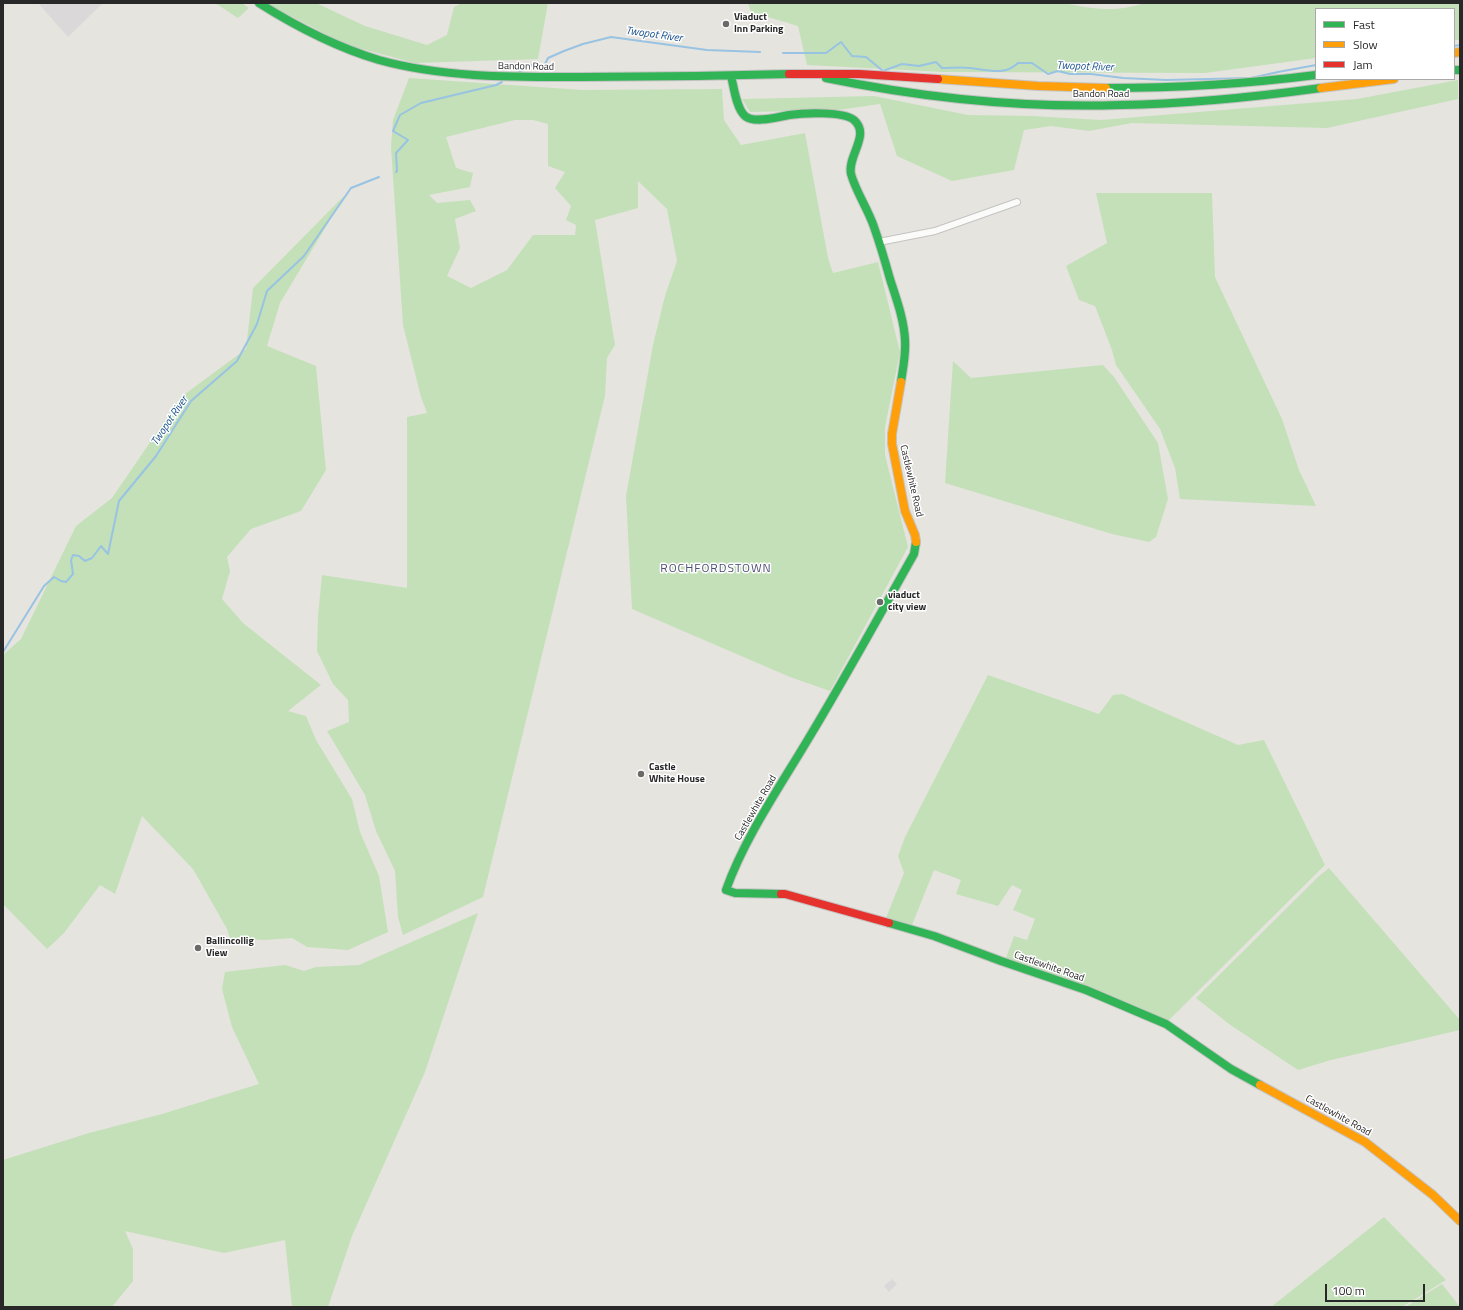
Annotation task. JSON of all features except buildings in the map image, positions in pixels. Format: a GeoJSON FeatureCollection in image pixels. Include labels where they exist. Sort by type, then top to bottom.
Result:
{"type":"FeatureCollection","features":[{"type":"Feature","properties":{"kind":"street","name":"Bandon Road"},"geometry":{"type":"LineString","coordinates":[[258,3],[301,28],[355,52],[382,61],[421,69],[495,76],[620,78],[773,74],[858,74],[1000,84],[1094,88],[1190,86],[1315,76]]}},
{"type":"Feature","properties":{"kind":"street","name":"Bandon Road"},"geometry":{"type":"LineString","coordinates":[[808,75],[852,84],[962,100],[1033,104],[1128,106],[1303,91],[1386,80]]}},
{"type":"Feature","properties":{"kind":"street","name":"Castlewhite Road"},"geometry":{"type":"LineString","coordinates":[[731,76],[739,107],[745,116],[753,119],[770,119],[790,114],[835,114],[848,116],[860,128],[860,138],[851,162],[851,173],[869,212],[879,242],[899,308],[905,339],[905,359],[892,434],[892,444],[905,511],[915,535],[916,544],[914,554],[826,709],[754,831],[732,873],[726,890],[735,893],[785,894],[927,934],[1086,990],[1166,1024],[1231,1069],[1365,1142],[1433,1195],[1460,1222]]}},
{"type":"Feature","properties":{"kind":"street"},"geometry":{"type":"LineString","coordinates":[[879,242],[935,231],[1017,202]]}},
{"type":"Feature","properties":{"kind":"shaded area"},"geometry":{"type":"Polygon","coordinates":[[[38,3],[103,3],[68,37],[38,3]]]}},
{"type":"Feature","properties":{"kind":"shaded area"},"geometry":{"type":"Polygon","coordinates":[[[892,1279],[897,1284],[889,1292],[884,1286],[892,1279]]]}},
{"type":"Feature","properties":{"kind":"green space"},"geometry":{"type":"Polygon","coordinates":[[[215,3],[242,3],[249,8],[238,18],[215,3]]]}},
{"type":"Feature","properties":{"kind":"green space"},"geometry":{"type":"Polygon","coordinates":[[[266,3],[316,3],[365,26],[427,45],[447,35],[454,7],[462,3],[548,3],[538,59],[415,63],[347,45],[266,3]]]}},
{"type":"Feature","properties":{"kind":"green space"},"geometry":{"type":"Polygon","coordinates":[[[748,3],[1063,3],[1085,7],[1114,9],[1145,3],[1460,3],[1460,40],[1455,40],[1455,8],[1315,8],[1315,58],[1205,73],[944,72],[807,65],[798,26],[751,12],[748,3]]]}},
{"type":"Feature","properties":{"kind":"green space"},"geometry":{"type":"Polygon","coordinates":[[[409,78],[582,90],[722,89],[724,120],[741,145],[805,133],[828,258],[833,273],[878,262],[900,352],[885,427],[885,455],[908,547],[830,691],[790,677],[632,609],[626,496],[653,345],[665,296],[677,261],[667,209],[638,181],[638,208],[595,220],[615,345],[607,358],[605,396],[483,897],[403,935],[398,917],[395,871],[376,831],[365,795],[327,731],[349,722],[348,700],[333,684],[317,651],[318,616],[322,575],[407,588],[407,417],[427,413],[421,397],[403,325],[391,147],[393,120],[409,78]],[[515,120],[446,137],[456,168],[473,173],[470,187],[429,195],[437,203],[470,200],[476,211],[455,219],[460,248],[447,276],[471,288],[507,270],[533,235],[575,235],[576,225],[566,220],[571,206],[555,188],[565,172],[548,166],[548,124],[533,120],[515,120]]]}},
{"type":"Feature","properties":{"kind":"green space"},"geometry":{"type":"Polygon","coordinates":[[[1458,80],[1458,99],[1327,128],[1132,123],[1089,131],[1051,126],[1024,130],[1014,170],[952,181],[897,156],[880,104],[838,110],[750,112],[742,99],[874,96],[968,115],[1032,116],[1101,120],[1357,99],[1458,80]]]}},
{"type":"Feature","properties":{"kind":"green space"},"geometry":{"type":"Polygon","coordinates":[[[1096,193],[1212,193],[1215,277],[1282,419],[1299,470],[1316,506],[1180,499],[1175,468],[1160,429],[1116,365],[1112,350],[1095,306],[1079,300],[1066,266],[1107,243],[1096,193]]]}},
{"type":"Feature","properties":{"kind":"green space"},"geometry":{"type":"Polygon","coordinates":[[[345,195],[280,303],[267,346],[316,366],[326,470],[301,511],[251,529],[227,557],[230,571],[222,599],[243,623],[321,685],[288,711],[306,716],[316,740],[352,799],[360,832],[379,876],[388,932],[348,950],[307,947],[292,938],[264,940],[230,938],[227,929],[193,869],[142,816],[115,894],[100,885],[64,933],[47,949],[3,904],[3,655],[21,639],[76,526],[112,498],[181,397],[246,349],[253,288],[345,195]]]}},
{"type":"Feature","properties":{"kind":"green space"},"geometry":{"type":"Polygon","coordinates":[[[953,361],[971,378],[1103,365],[1114,377],[1158,443],[1168,499],[1156,537],[1149,542],[1112,534],[945,483],[953,361]]]}},
{"type":"Feature","properties":{"kind":"green space"},"geometry":{"type":"Polygon","coordinates":[[[988,675],[1099,714],[1113,695],[1122,694],[1238,745],[1264,740],[1325,865],[1168,1021],[1081,985],[1082,984],[1006,958],[1014,936],[1027,940],[1035,919],[1013,910],[1022,890],[1012,885],[998,906],[956,894],[961,880],[934,870],[912,925],[886,918],[904,873],[898,856],[905,837],[988,675]]]}},
{"type":"Feature","properties":{"kind":"green space"},"geometry":{"type":"Polygon","coordinates":[[[1329,868],[1460,1020],[1460,1030],[1331,1060],[1298,1070],[1229,1024],[1196,998],[1318,877],[1329,868]]]}},
{"type":"Feature","properties":{"kind":"green space"},"geometry":{"type":"Polygon","coordinates":[[[478,913],[425,1072],[352,1236],[328,1307],[292,1307],[285,1240],[224,1253],[125,1231],[133,1249],[133,1281],[112,1307],[3,1307],[3,1160],[89,1133],[162,1114],[259,1084],[232,1027],[222,989],[225,972],[285,965],[304,971],[316,967],[359,965],[478,913]]]}},
{"type":"Feature","properties":{"kind":"green space"},"geometry":{"type":"Polygon","coordinates":[[[1384,1217],[1446,1280],[1402,1307],[1271,1307],[1384,1217]]]}},
{"type":"Feature","properties":{"kind":"green space"},"geometry":{"type":"Polygon","coordinates":[[[1442,1284],[1460,1307],[1405,1307],[1442,1284]]]}},
{"type":"Feature","properties":{"kind":"waterway","name":"Twopot River"},"geometry":{"type":"LineString","coordinates":[[544,66],[548,58],[564,51],[583,44],[611,37],[707,50],[760,52]]}},
{"type":"Feature","properties":{"kind":"waterway","name":"Twopot River"},"geometry":{"type":"LineString","coordinates":[[783,53],[826,53],[841,42],[852,56],[866,57],[883,71],[902,64],[919,66],[936,62],[942,68],[967,68],[1002,71],[1007,70],[1018,63],[1032,63],[1048,74],[1058,71],[1070,74],[1091,74],[1123,78],[1166,80],[1251,78],[1315,65]]}},
{"type":"Feature","properties":{"kind":"waterway","name":"Twopot River"},"geometry":{"type":"LineString","coordinates":[[1455,46],[1460,45]]}},
{"type":"Feature","properties":{"kind":"waterway","name":"Twopot River"},"geometry":{"type":"LineString","coordinates":[[519,72],[533,64]]}},
{"type":"Feature","properties":{"kind":"waterway","name":"Twopot River"},"geometry":{"type":"LineString","coordinates":[[396,172],[396,153],[408,140],[393,131],[400,115],[421,103],[496,85],[502,82]]}},
{"type":"Feature","properties":{"kind":"waterway","name":"Twopot River"},"geometry":{"type":"LineString","coordinates":[[3,652],[44,586],[54,577],[66,582],[73,574],[71,560],[73,555],[79,556],[85,561],[92,558],[101,546],[108,554],[119,501],[156,456],[191,401],[237,361],[257,324],[267,291],[304,256],[351,188],[379,177]]}},
{"type":"Feature","properties":{"kind":"traffic: fast"},"geometry":{"type":"LineString","coordinates":[[259,3],[302,28],[347,49],[379,60],[429,70],[479,75],[530,77],[659,77],[789,74]]}},
{"type":"Feature","properties":{"kind":"traffic: fast"},"geometry":{"type":"LineString","coordinates":[[1455,70],[1460,70]]}},
{"type":"Feature","properties":{"kind":"traffic: fast"},"geometry":{"type":"LineString","coordinates":[[1106,88],[1211,85],[1315,75]]}},
{"type":"Feature","properties":{"kind":"traffic: fast"},"geometry":{"type":"LineString","coordinates":[[731,76],[739,108],[745,116],[754,120],[795,114],[832,114],[849,117],[859,126],[859,139],[852,160],[851,174],[874,227],[901,316],[905,346],[901,382]]}},
{"type":"Feature","properties":{"kind":"traffic: fast"},"geometry":{"type":"LineString","coordinates":[[826,78],[899,91],[972,100],[1083,106],[1196,102],[1321,88]]}},
{"type":"Feature","properties":{"kind":"traffic: fast"},"geometry":{"type":"LineString","coordinates":[[781,894],[735,893],[726,890],[742,852],[752,833],[875,624],[914,554],[916,542]]}},
{"type":"Feature","properties":{"kind":"traffic: fast"},"geometry":{"type":"LineString","coordinates":[[889,923],[934,936],[1086,990],[1166,1024],[1231,1069],[1260,1085]]}},
{"type":"Feature","properties":{"kind":"traffic: slow"},"geometry":{"type":"LineString","coordinates":[[1455,53],[1460,52]]}},
{"type":"Feature","properties":{"kind":"traffic: slow"},"geometry":{"type":"LineString","coordinates":[[938,79],[1038,86],[1106,88]]}},
{"type":"Feature","properties":{"kind":"traffic: slow"},"geometry":{"type":"LineString","coordinates":[[1321,88],[1386,80]]}},
{"type":"Feature","properties":{"kind":"traffic: slow"},"geometry":{"type":"LineString","coordinates":[[901,382],[892,434],[892,444],[905,511],[915,535],[916,542]]}},
{"type":"Feature","properties":{"kind":"traffic: slow"},"geometry":{"type":"LineString","coordinates":[[1260,1085],[1365,1142],[1433,1195],[1460,1221]]}},
{"type":"Feature","properties":{"kind":"traffic: jam"},"geometry":{"type":"LineString","coordinates":[[789,74],[859,74],[938,79]]}},
{"type":"Feature","properties":{"kind":"traffic: jam"},"geometry":{"type":"LineString","coordinates":[[781,894],[889,923]]}},
{"type":"Feature","properties":{"kind":"place","name":"Viaduct Inn Parking"},"geometry":{"type":"Point","coordinates":[726,24]}},
{"type":"Feature","properties":{"kind":"place","name":"viaduct city view"},"geometry":{"type":"Point","coordinates":[880,602]}},
{"type":"Feature","properties":{"kind":"place","name":"Castle White House"},"geometry":{"type":"Point","coordinates":[641,774]}},
{"type":"Feature","properties":{"kind":"place","name":"Ballincollig View"},"geometry":{"type":"Point","coordinates":[198,948]}},
{"type":"Feature","properties":{"kind":"district","name":"ROCHFORDSTOWN"},"geometry":{"type":"Point","coordinates":[716,569]}}]}
